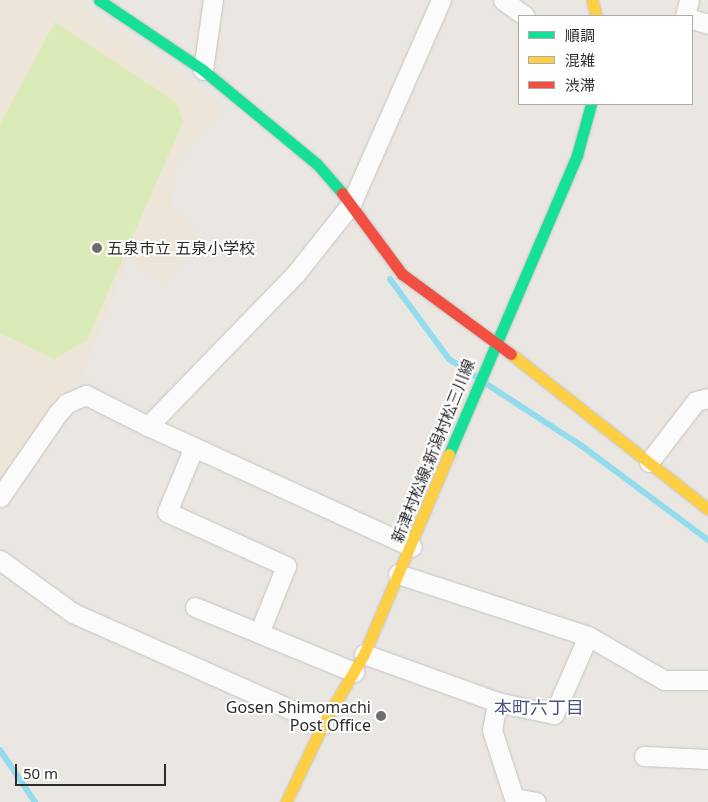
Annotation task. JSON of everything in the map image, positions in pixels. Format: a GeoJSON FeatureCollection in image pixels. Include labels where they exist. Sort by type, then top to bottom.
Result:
{"type":"FeatureCollection","features":[{"type":"Feature","properties":{"kind":"street"},"geometry":{"type":"LineString","coordinates":[[99,0],[203,70],[317,164],[351,204],[402,274],[496,342],[708,509]]}},
{"type":"Feature","properties":{"kind":"street"},"geometry":{"type":"LineString","coordinates":[[203,70],[213,0]]}},
{"type":"Feature","properties":{"kind":"street"},"geometry":{"type":"LineString","coordinates":[[148,426],[297,272],[351,204],[441,0]]}},
{"type":"Feature","properties":{"kind":"street"},"geometry":{"type":"LineString","coordinates":[[503,0],[524,15]]}},
{"type":"Feature","properties":{"kind":"street"},"geometry":{"type":"LineString","coordinates":[[592,0],[596,15]]}},
{"type":"Feature","properties":{"kind":"street"},"geometry":{"type":"LineString","coordinates":[[685,15],[689,0]]}},
{"type":"Feature","properties":{"kind":"street"},"geometry":{"type":"LineString","coordinates":[[693,19],[708,24]]}},
{"type":"Feature","properties":{"kind":"street","name":"新津村松線;新潟村松三川線"},"geometry":{"type":"LineString","coordinates":[[286,802],[323,724],[364,654],[398,574],[412,547],[496,342],[577,155],[591,105]]}},
{"type":"Feature","properties":{"kind":"street"},"geometry":{"type":"LineString","coordinates":[[0,497],[67,403],[86,394],[148,426],[412,547]]}},
{"type":"Feature","properties":{"kind":"street"},"geometry":{"type":"LineString","coordinates":[[649,462],[696,401],[708,398]]}},
{"type":"Feature","properties":{"kind":"street"},"geometry":{"type":"LineString","coordinates":[[194,447],[167,512],[286,566],[259,633]]}},
{"type":"Feature","properties":{"kind":"street"},"geometry":{"type":"LineString","coordinates":[[0,560],[73,613],[323,724]]}},
{"type":"Feature","properties":{"kind":"street"},"geometry":{"type":"LineString","coordinates":[[398,574],[588,636],[664,680],[708,680]]}},
{"type":"Feature","properties":{"kind":"street"},"geometry":{"type":"LineString","coordinates":[[195,607],[354,672]]}},
{"type":"Feature","properties":{"kind":"street"},"geometry":{"type":"LineString","coordinates":[[364,654],[498,702],[554,714],[588,636]]}},
{"type":"Feature","properties":{"kind":"street"},"geometry":{"type":"LineString","coordinates":[[498,702],[492,730],[514,798],[536,802]]}},
{"type":"Feature","properties":{"kind":"street"},"geometry":{"type":"LineString","coordinates":[[644,756],[708,759]]}},
{"type":"Feature","properties":{"kind":"shaded area","name":"五泉市立 五泉小学校"},"geometry":{"type":"Polygon","coordinates":[[[0,0],[73,0],[225,106],[177,165],[172,207],[201,239],[165,283],[128,258],[76,388],[54,402],[0,486],[0,0]]]}},
{"type":"Feature","properties":{"kind":"green space","name":"五泉市立 五泉小学校"},"geometry":{"type":"Polygon","coordinates":[[[55,22],[176,102],[183,122],[87,340],[54,359],[0,333],[0,124],[55,22]]]}},
{"type":"Feature","properties":{"kind":"waterway"},"geometry":{"type":"LineString","coordinates":[[390,279],[449,359],[475,376]]}},
{"type":"Feature","properties":{"kind":"waterway"},"geometry":{"type":"LineString","coordinates":[[485,383],[582,446],[708,540]]}},
{"type":"Feature","properties":{"kind":"waterway"},"geometry":{"type":"LineString","coordinates":[[0,750],[35,802]]}},
{"type":"Feature","properties":{"kind":"traffic: fast"},"geometry":{"type":"LineString","coordinates":[[99,0],[203,70],[317,164],[342,193]]}},
{"type":"Feature","properties":{"kind":"traffic: fast"},"geometry":{"type":"LineString","coordinates":[[449,454],[577,155],[591,105]]}},
{"type":"Feature","properties":{"kind":"traffic: slow"},"geometry":{"type":"LineString","coordinates":[[592,0],[596,15]]}},
{"type":"Feature","properties":{"kind":"traffic: slow"},"geometry":{"type":"LineString","coordinates":[[511,354],[708,509]]}},
{"type":"Feature","properties":{"kind":"traffic: slow"},"geometry":{"type":"LineString","coordinates":[[286,802],[323,724],[364,654],[449,454]]}},
{"type":"Feature","properties":{"kind":"traffic: jam"},"geometry":{"type":"LineString","coordinates":[[342,193],[402,274],[511,354]]}},
{"type":"Feature","properties":{"kind":"place","name":"五泉市立 五泉小学校"},"geometry":{"type":"Point","coordinates":[97,248]}},
{"type":"Feature","properties":{"kind":"place","name":"Gosen Shimomachi Post Office"},"geometry":{"type":"Point","coordinates":[381,716]}},
{"type":"Feature","properties":{"kind":"district","name":"本町六丁目"},"geometry":{"type":"Point","coordinates":[539,707]}}]}
